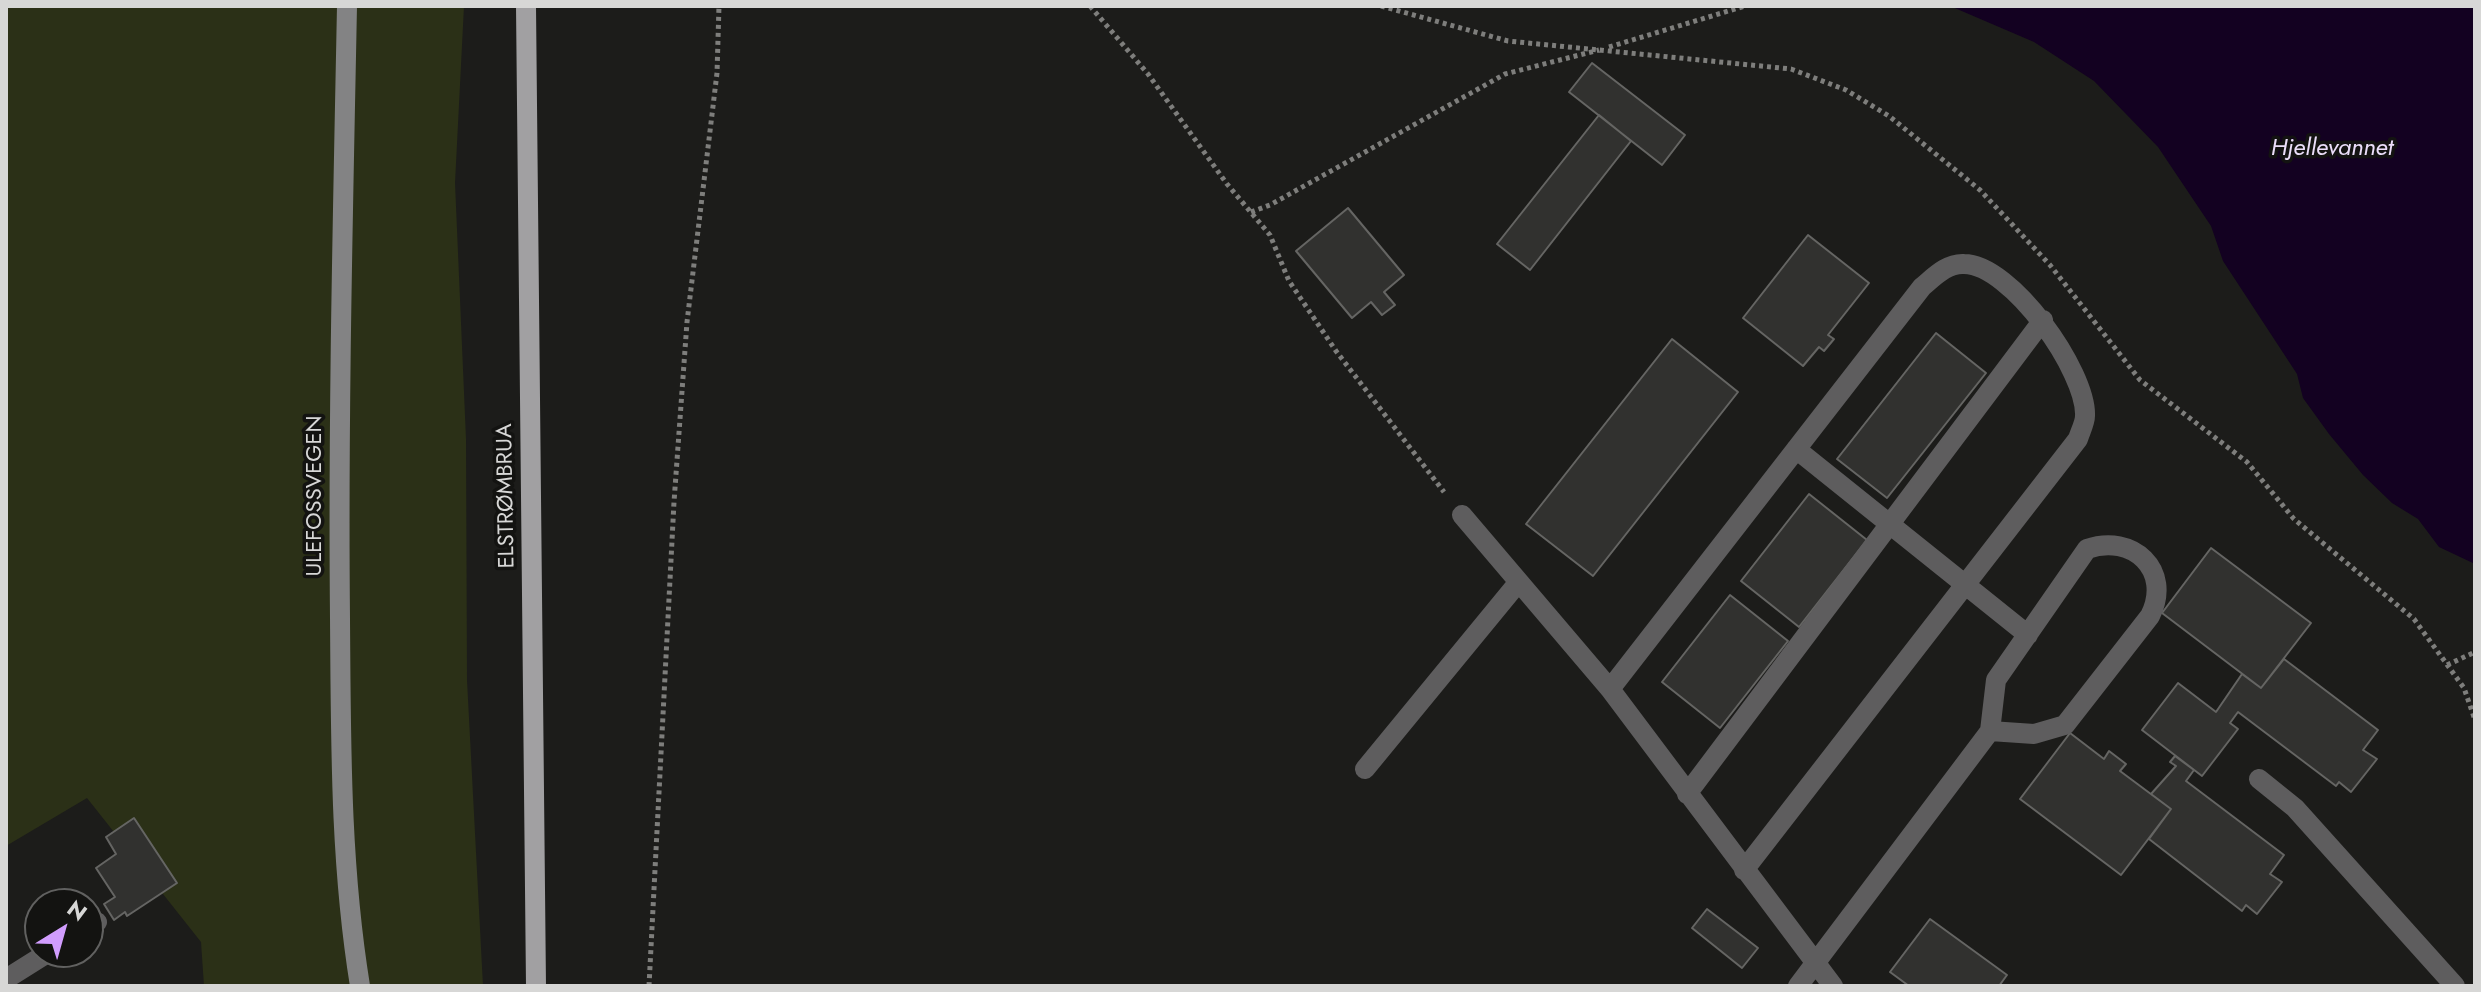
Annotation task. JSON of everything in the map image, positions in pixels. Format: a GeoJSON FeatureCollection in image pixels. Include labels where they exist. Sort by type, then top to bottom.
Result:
{"type":"FeatureCollection","features":[{"type":"Feature","properties":{"kind":"main road","name":"ELSTRØMBRUA"},"geometry":{"type":"LineString","coordinates":[[526,6],[536,986]]}},
{"type":"Feature","properties":{"kind":"street","name":"ULEFOSSVEGEN"},"geometry":{"type":"LineString","coordinates":[[347,6],[339,508],[341,770],[344,867],[360,986]]}},
{"type":"Feature","properties":{"kind":"lane"},"geometry":{"type":"LineString","coordinates":[[1610,689],[1922,287],[1941,270],[1962,263],[1982,267],[2023,298],[2043,320],[2079,387],[2085,416],[2078,439],[1744,870]]}},
{"type":"Feature","properties":{"kind":"lane"},"geometry":{"type":"LineString","coordinates":[[1687,794],[2043,320]]}},
{"type":"Feature","properties":{"kind":"lane"},"geometry":{"type":"LineString","coordinates":[[1796,449],[2028,635]]}},
{"type":"Feature","properties":{"kind":"lane"},"geometry":{"type":"LineString","coordinates":[[1462,515],[1517,584],[1610,689],[1833,986]]}},
{"type":"Feature","properties":{"kind":"lane"},"geometry":{"type":"LineString","coordinates":[[1798,986],[1990,731],[1996,680],[2087,549],[2106,543],[2129,548],[2149,565],[2158,580],[2157,601],[2150,616],[2065,725],[2034,734],[1990,731]]}},
{"type":"Feature","properties":{"kind":"lane"},"geometry":{"type":"LineString","coordinates":[[1365,769],[1517,584]]}},
{"type":"Feature","properties":{"kind":"lane"},"geometry":{"type":"LineString","coordinates":[[2259,779],[2295,808],[2400,921],[2455,986]]}},
{"type":"Feature","properties":{"kind":"lane"},"geometry":{"type":"LineString","coordinates":[[6,979],[24,968]]}},
{"type":"Feature","properties":{"kind":"path"},"geometry":{"type":"LineString","coordinates":[[649,986],[674,502],[689,309],[717,73],[719,6]]}},
{"type":"Feature","properties":{"kind":"path"},"geometry":{"type":"LineString","coordinates":[[1090,6],[1148,74],[1270,235],[1289,281],[1336,351],[1462,515]]}},
{"type":"Feature","properties":{"kind":"path"},"geometry":{"type":"LineString","coordinates":[[1251,212],[1270,205],[1505,74],[1745,6]]}},
{"type":"Feature","properties":{"kind":"path"},"geometry":{"type":"LineString","coordinates":[[2447,665],[2475,652]]}},
{"type":"Feature","properties":{"kind":"green space"},"geometry":{"type":"Polygon","coordinates":[[[6,6],[464,6],[455,183],[466,439],[467,680],[483,986],[204,986],[201,942],[87,798],[6,846],[6,6]]]}},
{"type":"Feature","properties":{"kind":"water","name":"Hjellevannet"},"geometry":{"type":"Polygon","coordinates":[[[1950,6],[2475,6],[2475,564],[2439,547],[2418,519],[2392,503],[2363,475],[2329,434],[2303,398],[2297,374],[2223,261],[2211,226],[2158,147],[2094,81],[2034,42],[1950,6]]]}},
{"type":"Feature","properties":{"kind":"building"},"geometry":{"type":"Polygon","coordinates":[[[1592,63],[1685,135],[1662,165],[1569,92],[1592,63]]]}},
{"type":"Feature","properties":{"kind":"building"},"geometry":{"type":"Polygon","coordinates":[[[1599,115],[1631,141],[1530,270],[1497,244],[1599,115]]]}},
{"type":"Feature","properties":{"kind":"building"},"geometry":{"type":"Polygon","coordinates":[[[1348,208],[1404,275],[1384,292],[1395,305],[1382,315],[1371,302],[1352,318],[1296,251],[1348,208]]]}},
{"type":"Feature","properties":{"kind":"building"},"geometry":{"type":"Polygon","coordinates":[[[1808,235],[1869,283],[1828,335],[1834,339],[1824,351],[1819,347],[1803,366],[1743,318],[1808,235]]]}},
{"type":"Feature","properties":{"kind":"building"},"geometry":{"type":"Polygon","coordinates":[[[1936,333],[1986,373],[1887,498],[1837,459],[1936,333]]]}},
{"type":"Feature","properties":{"kind":"building"},"geometry":{"type":"Polygon","coordinates":[[[1672,339],[1738,392],[1593,576],[1526,524],[1672,339]]]}},
{"type":"Feature","properties":{"kind":"building"},"geometry":{"type":"Polygon","coordinates":[[[1809,494],[1867,540],[1799,627],[1741,581],[1809,494]]]}},
{"type":"Feature","properties":{"kind":"building"},"geometry":{"type":"Polygon","coordinates":[[[2211,548],[2311,623],[2261,688],[2162,613],[2211,548]]]}},
{"type":"Feature","properties":{"kind":"building"},"geometry":{"type":"Polygon","coordinates":[[[1730,595],[1788,641],[1720,728],[1662,682],[1730,595]]]}},
{"type":"Feature","properties":{"kind":"building"},"geometry":{"type":"Polygon","coordinates":[[[2284,659],[2378,730],[2363,750],[2377,759],[2351,792],[2339,782],[2336,786],[2238,712],[2230,723],[2238,729],[2202,776],[2142,730],[2178,683],[2216,712],[2242,674],[2261,688],[2284,659]]]}},
{"type":"Feature","properties":{"kind":"building"},"geometry":{"type":"Polygon","coordinates":[[[2070,733],[2104,759],[2109,751],[2126,764],[2120,771],[2171,809],[2121,875],[2020,799],[2070,733]]]}},
{"type":"Feature","properties":{"kind":"building"},"geometry":{"type":"Polygon","coordinates":[[[2175,756],[2194,770],[2186,781],[2284,855],[2270,874],[2282,882],[2257,914],[2246,905],[2242,911],[2149,839],[2171,809],[2151,794],[2176,766],[2170,762],[2175,756]]]}},
{"type":"Feature","properties":{"kind":"building"},"geometry":{"type":"Polygon","coordinates":[[[134,818],[177,883],[127,916],[125,912],[114,920],[104,904],[115,897],[96,868],[116,854],[106,837],[134,818]]]}},
{"type":"Feature","properties":{"kind":"building"},"geometry":{"type":"Polygon","coordinates":[[[1707,909],[1758,948],[1742,968],[1692,928],[1707,909]]]}},
{"type":"Feature","properties":{"kind":"building"},"geometry":{"type":"Polygon","coordinates":[[[1930,919],[2007,975],[1999,986],[1909,986],[1890,972],[1930,919]]]}}]}
